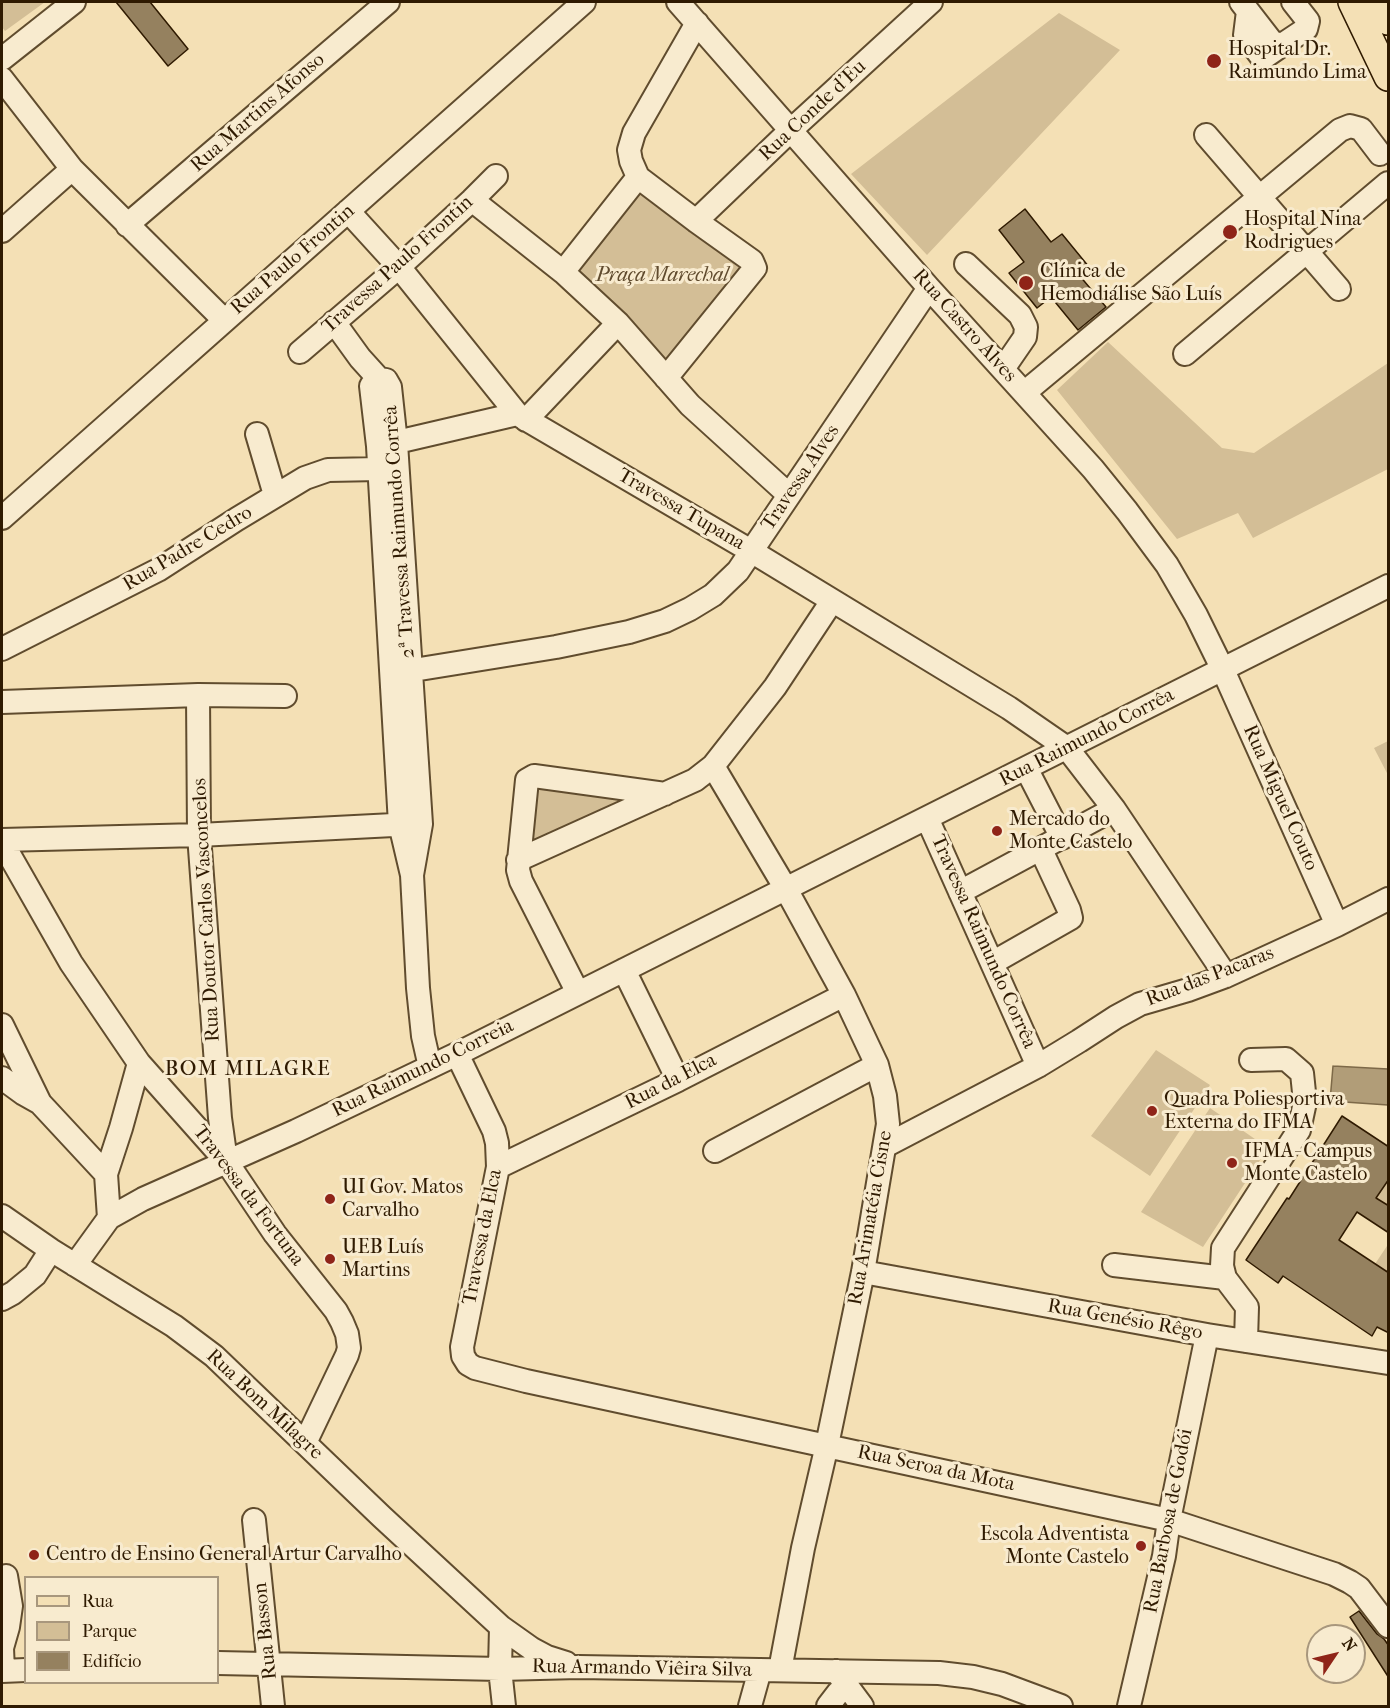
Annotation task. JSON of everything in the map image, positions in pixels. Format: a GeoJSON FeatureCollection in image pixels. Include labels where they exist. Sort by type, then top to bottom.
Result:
{"type":"FeatureCollection","features":[{"type":"Feature","properties":{"kind":"main road"},"geometry":{"type":"LineString","coordinates":[[1352,2],[1389,77]]}},
{"type":"Feature","properties":{"kind":"main road"},"geometry":{"type":"LineString","coordinates":[[1379,2],[1389,21]]}},
{"type":"Feature","properties":{"kind":"street"},"geometry":{"type":"LineString","coordinates":[[2,59],[74,2]]}},
{"type":"Feature","properties":{"kind":"street","name":"Rua Martins Afonso"},"geometry":{"type":"LineString","coordinates":[[127,225],[388,2]]}},
{"type":"Feature","properties":{"kind":"street","name":"Rua Paulo Frontin"},"geometry":{"type":"LineString","coordinates":[[2,518],[584,2]]}},
{"type":"Feature","properties":{"kind":"street","name":"Rua Castro Alves"},"geometry":{"type":"LineString","coordinates":[[678,2],[1128,511],[1167,565],[1196,615],[1223,670]]}},
{"type":"Feature","properties":{"kind":"street","name":"Rua Conde d'Eu"},"geometry":{"type":"LineString","coordinates":[[696,221],[930,2]]}},
{"type":"Feature","properties":{"kind":"street"},"geometry":{"type":"LineString","coordinates":[[1244,6],[1245,35],[1260,55],[1266,56],[1306,29],[1308,21],[1293,2]]}},
{"type":"Feature","properties":{"kind":"street"},"geometry":{"type":"LineString","coordinates":[[666,378],[755,268],[752,261],[638,177],[631,161],[629,150],[634,133],[697,23]]}},
{"type":"Feature","properties":{"kind":"street"},"geometry":{"type":"LineString","coordinates":[[2,79],[72,169],[224,320]]}},
{"type":"Feature","properties":{"kind":"street"},"geometry":{"type":"LineString","coordinates":[[1024,393],[1340,130],[1355,126],[1361,129],[1386,155]]}},
{"type":"Feature","properties":{"kind":"street"},"geometry":{"type":"LineString","coordinates":[[1206,135],[1339,289]]}},
{"type":"Feature","properties":{"kind":"street"},"geometry":{"type":"LineString","coordinates":[[2,231],[72,169]]}},
{"type":"Feature","properties":{"kind":"street","name":"Travessa Paulo Frontin"},"geometry":{"type":"LineString","coordinates":[[300,352],[399,267],[496,176]]}},
{"type":"Feature","properties":{"kind":"street"},"geometry":{"type":"LineString","coordinates":[[563,272],[638,177]]}},
{"type":"Feature","properties":{"kind":"street"},"geometry":{"type":"LineString","coordinates":[[1185,354],[1389,183]]}},
{"type":"Feature","properties":{"kind":"street"},"geometry":{"type":"LineString","coordinates":[[472,200],[563,272],[618,322],[706,421],[789,495]]}},
{"type":"Feature","properties":{"kind":"street","name":"Travessa Tupana"},"geometry":{"type":"LineString","coordinates":[[348,211],[399,267],[521,417],[751,551],[1009,708],[1067,748],[1114,809],[1226,976]]}},
{"type":"Feature","properties":{"kind":"street"},"geometry":{"type":"LineString","coordinates":[[966,264],[1020,315],[1026,327],[1025,337],[1003,369]]}},
{"type":"Feature","properties":{"kind":"street","name":"Travessa Alves"},"geometry":{"type":"LineString","coordinates":[[401,672],[567,645],[629,632],[665,621],[713,595],[738,571],[929,288]]}},
{"type":"Feature","properties":{"kind":"street","name":"2ª Travessa Raimundo Corrêa"},"geometry":{"type":"LineString","coordinates":[[334,322],[360,358],[379,379],[386,380],[390,387],[387,445],[418,988],[423,1036],[430,1066]]}},
{"type":"Feature","properties":{"kind":"street"},"geometry":{"type":"LineString","coordinates":[[387,445],[521,417],[618,322]]}},
{"type":"Feature","properties":{"kind":"street"},"geometry":{"type":"LineString","coordinates":[[257,434],[275,495]]}},
{"type":"Feature","properties":{"kind":"street","name":"2ª Travessa Raimundo Corrêa"},"geometry":{"type":"LineString","coordinates":[[387,445],[379,469],[401,672]]}},
{"type":"Feature","properties":{"kind":"street","name":"Rua Padre Cedro"},"geometry":{"type":"LineString","coordinates":[[2,649],[158,570],[305,478],[328,470],[379,469]]}},
{"type":"Feature","properties":{"kind":"street","name":"Rua Raimundo Corrêa"},"geometry":{"type":"LineString","coordinates":[[786,889],[1389,586]]}},
{"type":"Feature","properties":{"kind":"street"},"geometry":{"type":"LineString","coordinates":[[518,860],[695,780],[713,766],[776,687],[832,601]]}},
{"type":"Feature","properties":{"kind":"street","name":"Rua Miguel Couto"},"geometry":{"type":"LineString","coordinates":[[1223,670],[1337,926]]}},
{"type":"Feature","properties":{"kind":"street"},"geometry":{"type":"LineString","coordinates":[[2,702],[198,695],[285,696]]}},
{"type":"Feature","properties":{"kind":"street","name":"Rua Doutor Carlos Vasconcelos"},"geometry":{"type":"LineString","coordinates":[[198,695],[199,835],[220,1118],[226,1161]]}},
{"type":"Feature","properties":{"kind":"street","name":"Rua Arimatéia Cisne"},"geometry":{"type":"LineString","coordinates":[[713,766],[786,889],[844,995],[870,1068],[885,1096],[888,1124],[863,1272],[803,1548],[770,1670],[750,1707]]}},
{"type":"Feature","properties":{"kind":"street"},"geometry":{"type":"LineString","coordinates":[[1026,768],[1062,838]]}},
{"type":"Feature","properties":{"kind":"street"},"geometry":{"type":"LineString","coordinates":[[578,993],[521,881],[518,870],[527,780],[534,776],[665,794]]}},
{"type":"Feature","properties":{"kind":"street"},"geometry":{"type":"LineString","coordinates":[[960,892],[1114,809]]}},
{"type":"Feature","properties":{"kind":"street","name":"Travessa Raimundo Corrêa"},"geometry":{"type":"LineString","coordinates":[[927,818],[1038,1066]]}},
{"type":"Feature","properties":{"kind":"street"},"geometry":{"type":"LineString","coordinates":[[2,841],[199,835],[410,824]]}},
{"type":"Feature","properties":{"kind":"street","name":"Travessa da Fortuna"},"geometry":{"type":"LineString","coordinates":[[2,841],[71,963],[139,1063],[226,1161],[275,1234],[336,1311],[346,1334],[349,1348],[305,1443]]}},
{"type":"Feature","properties":{"kind":"street"},"geometry":{"type":"LineString","coordinates":[[992,963],[1071,918],[1041,850]]}},
{"type":"Feature","properties":{"kind":"street","name":"Rua Raimundo Correia"},"geometry":{"type":"LineString","coordinates":[[75,1265],[109,1218],[143,1199],[296,1131],[457,1054],[786,889]]}},
{"type":"Feature","properties":{"kind":"street","name":"Rua das Pacaras"},"geometry":{"type":"LineString","coordinates":[[885,1146],[1038,1066],[1140,1004],[1226,976],[1337,926],[1389,899]]}},
{"type":"Feature","properties":{"kind":"street"},"geometry":{"type":"LineString","coordinates":[[624,970],[678,1080]]}},
{"type":"Feature","properties":{"kind":"street","name":"Rua da Elca"},"geometry":{"type":"LineString","coordinates":[[498,1167],[678,1080],[844,995]]}},
{"type":"Feature","properties":{"kind":"street"},"geometry":{"type":"LineString","coordinates":[[2,1025],[40,1103],[106,1174]]}},
{"type":"Feature","properties":{"kind":"street","name":"Travessa da Elca"},"geometry":{"type":"LineString","coordinates":[[457,1054],[494,1131],[498,1167],[462,1347],[463,1356]]}},
{"type":"Feature","properties":{"kind":"street"},"geometry":{"type":"LineString","coordinates":[[1246,1341],[1248,1306],[1225,1278],[1222,1266],[1223,1248],[1299,1130],[1305,1102],[1302,1073],[1286,1059],[1251,1060]]}},
{"type":"Feature","properties":{"kind":"street"},"geometry":{"type":"LineString","coordinates":[[109,1218],[106,1174],[139,1063]]}},
{"type":"Feature","properties":{"kind":"street"},"geometry":{"type":"LineString","coordinates":[[715,1151],[870,1068]]}},
{"type":"Feature","properties":{"kind":"street"},"geometry":{"type":"LineString","coordinates":[[2,1078],[40,1103]]}},
{"type":"Feature","properties":{"kind":"street","name":"Rua Bom Milagre"},"geometry":{"type":"LineString","coordinates":[[2,1216],[51,1250],[174,1326],[206,1350],[501,1627],[539,1653],[579,1667]]}},
{"type":"Feature","properties":{"kind":"street"},"geometry":{"type":"LineString","coordinates":[[2,1299],[35,1275],[51,1250]]}},
{"type":"Feature","properties":{"kind":"street"},"geometry":{"type":"LineString","coordinates":[[1114,1265],[1225,1278]]}},
{"type":"Feature","properties":{"kind":"street","name":"Rua Genésio Rêgo"},"geometry":{"type":"LineString","coordinates":[[863,1272],[1207,1335],[1389,1363]]}},
{"type":"Feature","properties":{"kind":"street","name":"Rua Barbosa de Godói"},"geometry":{"type":"LineString","coordinates":[[1129,1707],[1164,1556],[1169,1520],[1207,1335]]}},
{"type":"Feature","properties":{"kind":"street","name":"Rua Seroa da Mota"},"geometry":{"type":"LineString","coordinates":[[463,1356],[468,1364],[483,1371],[1169,1520],[1334,1574],[1359,1588],[1389,1626]]}},
{"type":"Feature","properties":{"kind":"street","name":"Rua Basson"},"geometry":{"type":"LineString","coordinates":[[254,1520],[273,1707]]}},
{"type":"Feature","properties":{"kind":"street"},"geometry":{"type":"LineString","coordinates":[[6,1576],[11,1606],[3,1648],[2,1671],[24,1670]]}},
{"type":"Feature","properties":{"kind":"street"},"geometry":{"type":"LineString","coordinates":[[501,1627],[500,1669],[504,1707]]}},
{"type":"Feature","properties":{"kind":"street","name":"Rua Armando Viêira Silva"},"geometry":{"type":"LineString","coordinates":[[219,1663],[500,1669],[579,1667],[770,1670],[841,1679],[939,1673],[973,1677],[1002,1684],[1061,1707]]}},
{"type":"Feature","properties":{"kind":"street"},"geometry":{"type":"LineString","coordinates":[[828,1707],[838,1694],[841,1679]]}},
{"type":"Feature","properties":{"kind":"street"},"geometry":{"type":"LineString","coordinates":[[841,1679],[862,1707]]}},
{"type":"Feature","properties":{"kind":"green space"},"geometry":{"type":"Polygon","coordinates":[[[2,2],[45,2],[5,31],[2,27],[2,2]]]}},
{"type":"Feature","properties":{"kind":"green space"},"geometry":{"type":"Polygon","coordinates":[[[1059,13],[1120,50],[927,255],[851,174],[1059,13]]]}},
{"type":"Feature","properties":{"kind":"green space","name":"Praça Marechal"},"geometry":{"type":"Polygon","coordinates":[[[641,184],[750,267],[669,369],[570,272],[641,184]]]}},
{"type":"Feature","properties":{"kind":"green space"},"geometry":{"type":"Polygon","coordinates":[[[1108,342],[1222,448],[1254,453],[1388,363],[1388,469],[1253,538],[1238,513],[1177,539],[1057,390],[1108,342]]]}},
{"type":"Feature","properties":{"kind":"green space"},"geometry":{"type":"Polygon","coordinates":[[[1388,741],[1388,775],[1374,748],[1388,741]]]}},
{"type":"Feature","properties":{"kind":"green space"},"geometry":{"type":"Polygon","coordinates":[[[531,779],[643,796],[526,846],[531,779]]]}},
{"type":"Feature","properties":{"kind":"green space","name":"Quadra Poliesportiva Externa do IFMA"},"geometry":{"type":"Polygon","coordinates":[[[1156,1050],[1210,1085],[1150,1176],[1091,1136],[1156,1050]]]}},
{"type":"Feature","properties":{"kind":"green space"},"geometry":{"type":"Polygon","coordinates":[[[1210,1108],[1268,1148],[1203,1247],[1141,1212],[1210,1108]]]}},
{"type":"Feature","properties":{"kind":"green space"},"geometry":{"type":"Polygon","coordinates":[[[1388,1179],[1388,1206],[1376,1198],[1388,1179]]]}},
{"type":"Feature","properties":{"kind":"green space"},"geometry":{"type":"Polygon","coordinates":[[[1388,1247],[1388,1273],[1375,1264],[1388,1247]]]}},
{"type":"Feature","properties":{"kind":"shaded area"},"geometry":{"type":"Polygon","coordinates":[[[1333,1066],[1388,1069],[1388,1105],[1330,1101],[1333,1066]]]}},
{"type":"Feature","properties":{"kind":"building"},"geometry":{"type":"Polygon","coordinates":[[[116,2],[150,2],[188,49],[168,66],[116,2]]]}},
{"type":"Feature","properties":{"kind":"building"},"geometry":{"type":"Polygon","coordinates":[[[1025,209],[1051,242],[1062,234],[1089,267],[1079,275],[1106,307],[1078,330],[1051,297],[1037,308],[1009,273],[1024,262],[999,230],[1025,209]]]}},
{"type":"Feature","properties":{"kind":"building"},"geometry":{"type":"Polygon","coordinates":[[[1342,1116],[1389,1147],[1389,1179],[1376,1198],[1389,1206],[1389,1233],[1357,1212],[1339,1240],[1389,1273],[1389,1333],[1377,1327],[1372,1336],[1283,1276],[1278,1283],[1246,1260],[1287,1198],[1289,1199],[1342,1116]]]}},
{"type":"Feature","properties":{"kind":"building"},"geometry":{"type":"Polygon","coordinates":[[[1359,1611],[1389,1646],[1389,1678],[1366,1642],[1366,1624],[1354,1624],[1350,1617],[1359,1611]]]}},
{"type":"Feature","properties":{"kind":"place","name":"Hospital Dr. Raimundo Lima"},"geometry":{"type":"Point","coordinates":[1214,61]}},
{"type":"Feature","properties":{"kind":"place","name":"Hospital Nina Rodrigues"},"geometry":{"type":"Point","coordinates":[1230,232]}},
{"type":"Feature","properties":{"kind":"place","name":"Clínica de Hemodiálise São Luís"},"geometry":{"type":"Point","coordinates":[1026,283]}},
{"type":"Feature","properties":{"kind":"place","name":"Mercado do Monte Castelo"},"geometry":{"type":"Point","coordinates":[997,831]}},
{"type":"Feature","properties":{"kind":"place","name":"Quadra Poliesportiva Externa do IFMA"},"geometry":{"type":"Point","coordinates":[1152,1111]}},
{"type":"Feature","properties":{"kind":"place","name":"IFMA- Campus Monte Castelo"},"geometry":{"type":"Point","coordinates":[1232,1163]}},
{"type":"Feature","properties":{"kind":"place","name":"UI Gov. Matos Carvalho"},"geometry":{"type":"Point","coordinates":[330,1199]}},
{"type":"Feature","properties":{"kind":"place","name":"UEB Luís Martins"},"geometry":{"type":"Point","coordinates":[330,1259]}},
{"type":"Feature","properties":{"kind":"place","name":"Escola Adventista Monte Castelo"},"geometry":{"type":"Point","coordinates":[1141,1546]}},
{"type":"Feature","properties":{"kind":"place","name":"Centro de Ensino General Artur Carvalho"},"geometry":{"type":"Point","coordinates":[34,1555]}},
{"type":"Feature","properties":{"kind":"district","name":"BOM MILAGRE"},"geometry":{"type":"Point","coordinates":[248,1070]}}]}
